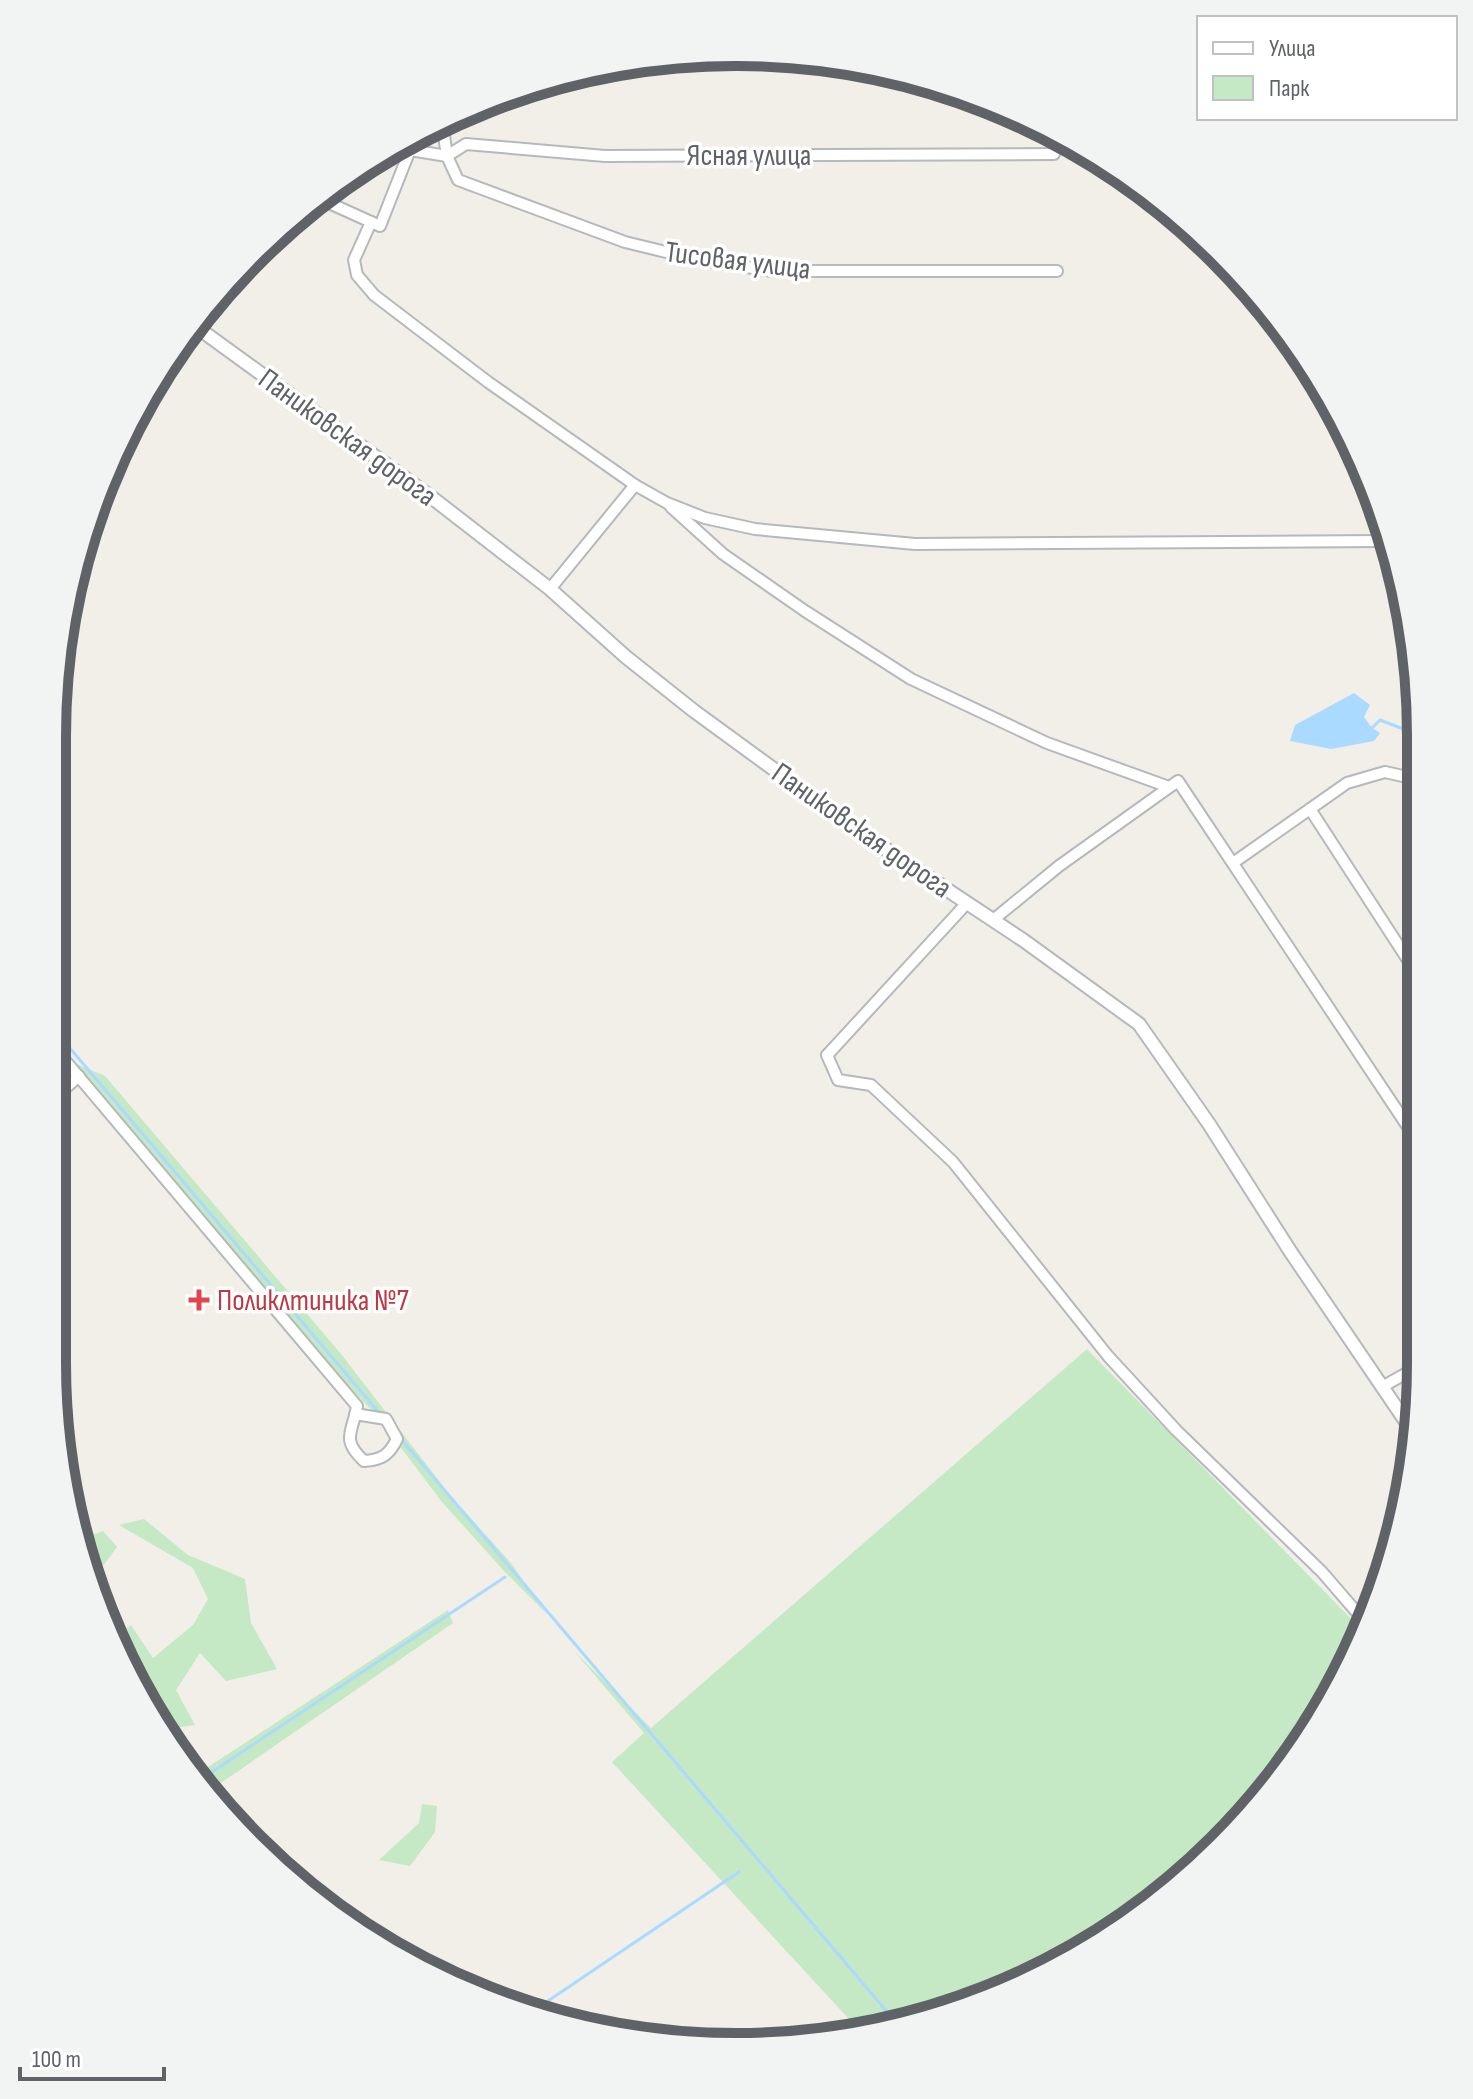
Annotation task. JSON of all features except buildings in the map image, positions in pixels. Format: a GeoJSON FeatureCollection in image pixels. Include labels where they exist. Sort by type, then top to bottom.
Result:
{"type":"FeatureCollection","features":[{"type":"Feature","properties":{"kind":"street"},"geometry":{"type":"LineString","coordinates":[[412,150],[447,156],[444,133]]}},
{"type":"Feature","properties":{"kind":"street","name":"Ясная улица"},"geometry":{"type":"LineString","coordinates":[[447,156],[466,144],[605,156],[1054,154]]}},
{"type":"Feature","properties":{"kind":"street"},"geometry":{"type":"LineString","coordinates":[[330,203],[380,226],[409,151]]}},
{"type":"Feature","properties":{"kind":"street","name":"Тисовая улица"},"geometry":{"type":"LineString","coordinates":[[447,156],[458,180],[625,242],[699,260],[773,271],[1057,271]]}},
{"type":"Feature","properties":{"kind":"street"},"geometry":{"type":"LineString","coordinates":[[371,222],[354,260],[357,275],[374,295],[488,382],[635,485],[667,503],[705,518],[755,529],[915,544],[1377,541]]}},
{"type":"Feature","properties":{"kind":"street","name":"Паниковская дорога"},"geometry":{"type":"LineString","coordinates":[[203,331],[422,491],[550,589],[626,657],[694,711],[857,830],[993,920],[1139,1024],[1209,1124],[1404,1420]]}},
{"type":"Feature","properties":{"kind":"street"},"geometry":{"type":"LineString","coordinates":[[550,589],[635,485]]}},
{"type":"Feature","properties":{"kind":"street"},"geometry":{"type":"LineString","coordinates":[[667,503],[723,554],[911,679],[1047,743],[1169,787]]}},
{"type":"Feature","properties":{"kind":"street"},"geometry":{"type":"LineString","coordinates":[[1233,863],[1347,783],[1385,772],[1407,777]]}},
{"type":"Feature","properties":{"kind":"street"},"geometry":{"type":"LineString","coordinates":[[993,920],[1059,866],[1178,781],[1407,1125]]}},
{"type":"Feature","properties":{"kind":"street"},"geometry":{"type":"LineString","coordinates":[[1310,809],[1407,959]]}},
{"type":"Feature","properties":{"kind":"street"},"geometry":{"type":"LineString","coordinates":[[967,903],[827,1055],[838,1080],[871,1085],[953,1162],[1108,1356],[1176,1430],[1322,1572],[1358,1614]]}},
{"type":"Feature","properties":{"kind":"street"},"geometry":{"type":"LineString","coordinates":[[66,1061],[357,1406],[349,1435],[353,1450],[364,1461],[381,1460],[391,1451],[397,1439],[392,1428],[386,1419],[355,1414]]}},
{"type":"Feature","properties":{"kind":"street"},"geometry":{"type":"LineString","coordinates":[[66,1088],[79,1076]]}},
{"type":"Feature","properties":{"kind":"street"},"geometry":{"type":"LineString","coordinates":[[1382,1387],[1407,1373]]}},
{"type":"Feature","properties":{"kind":"green space"},"geometry":{"type":"Polygon","coordinates":[[[72,1062],[105,1076],[341,1354],[450,1495],[511,1563],[545,1612],[442,1502],[377,1416],[313,1348],[72,1062]]]}},
{"type":"Feature","properties":{"kind":"green space"},"geometry":{"type":"Polygon","coordinates":[[[1087,1349],[1355,1622],[1338,1659],[1294,1735],[1241,1805],[1179,1867],[1109,1920],[1033,1964],[952,1997],[852,2022],[612,1762],[644,1733],[575,1652],[651,1728],[1087,1349]]]}},
{"type":"Feature","properties":{"kind":"green space"},"geometry":{"type":"Polygon","coordinates":[[[144,1519],[188,1555],[245,1579],[251,1623],[277,1669],[226,1681],[200,1653],[176,1690],[195,1725],[175,1728],[123,1631],[131,1625],[153,1658],[193,1625],[208,1599],[193,1568],[119,1525],[144,1519]]]}},
{"type":"Feature","properties":{"kind":"green space"},"geometry":{"type":"Polygon","coordinates":[[[103,1531],[117,1547],[100,1570],[89,1536],[103,1531]]]}},
{"type":"Feature","properties":{"kind":"green space"},"geometry":{"type":"Polygon","coordinates":[[[448,1610],[453,1623],[217,1786],[204,1770],[448,1610]]]}},
{"type":"Feature","properties":{"kind":"green space"},"geometry":{"type":"Polygon","coordinates":[[[422,1804],[437,1806],[435,1832],[410,1866],[379,1860],[419,1823],[422,1804]]]}},
{"type":"Feature","properties":{"kind":"water"},"geometry":{"type":"Polygon","coordinates":[[[1354,693],[1370,705],[1364,717],[1380,733],[1374,741],[1331,749],[1290,741],[1295,725],[1354,693]]]}},
{"type":"Feature","properties":{"kind":"waterway"},"geometry":{"type":"LineString","coordinates":[[1372,728],[1380,720],[1407,728]]}},
{"type":"Feature","properties":{"kind":"waterway"},"geometry":{"type":"LineString","coordinates":[[66,1044],[381,1415]]}},
{"type":"Feature","properties":{"kind":"waterway"},"geometry":{"type":"LineString","coordinates":[[401,1439],[890,2015]]}},
{"type":"Feature","properties":{"kind":"waterway"},"geometry":{"type":"LineString","coordinates":[[208,1775],[505,1577]]}},
{"type":"Feature","properties":{"kind":"waterway"},"geometry":{"type":"LineString","coordinates":[[543,2004],[739,1872]]}},
{"type":"Feature","properties":{"kind":"place","name":"Поликлтиника №7"},"geometry":{"type":"Point","coordinates":[199,1300]}}]}
